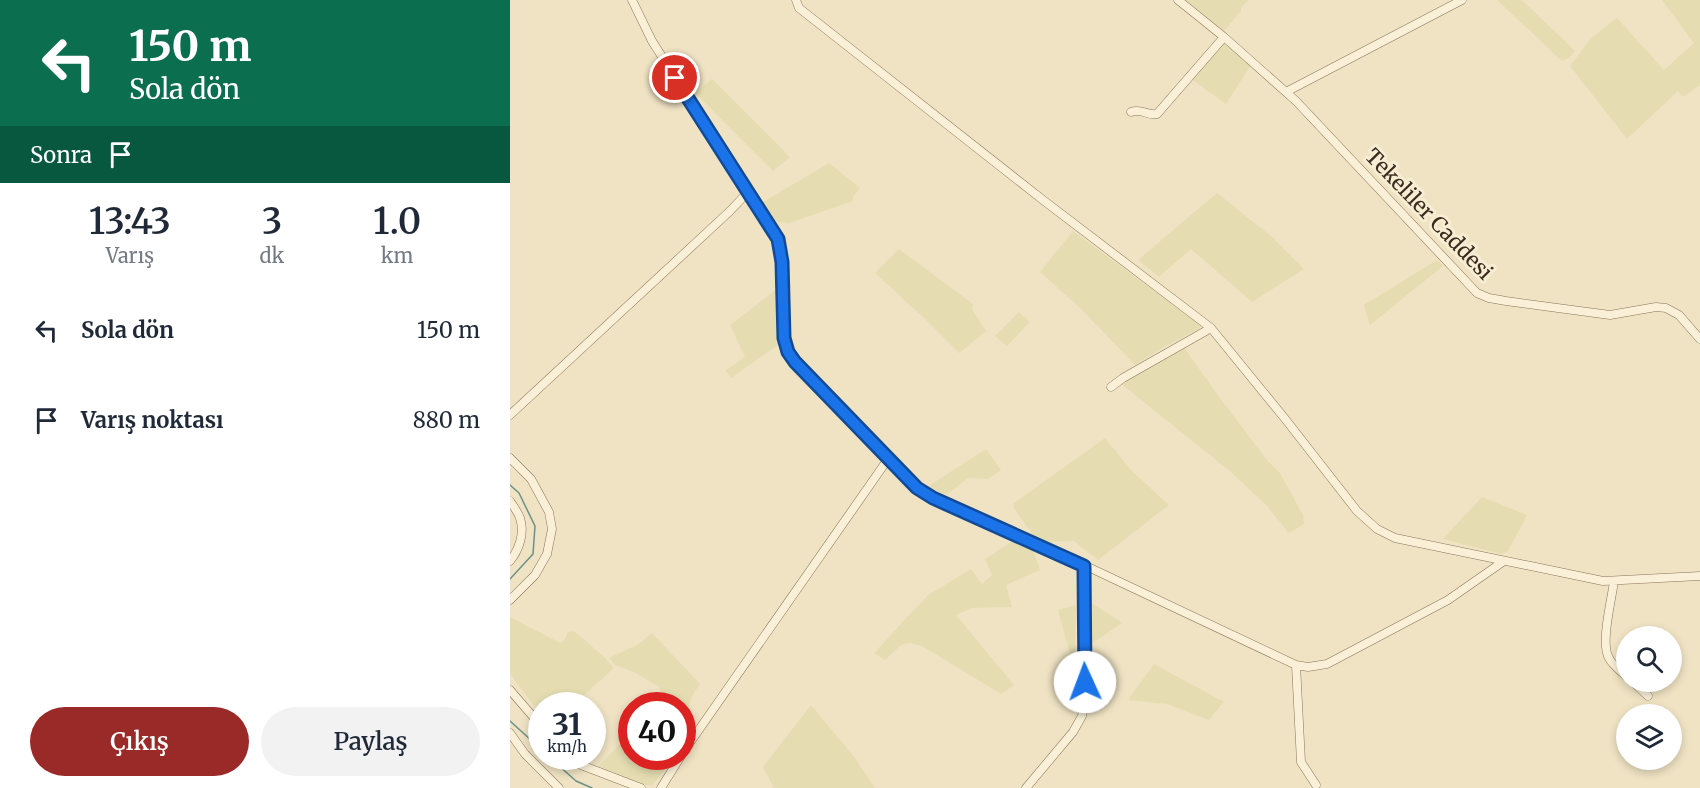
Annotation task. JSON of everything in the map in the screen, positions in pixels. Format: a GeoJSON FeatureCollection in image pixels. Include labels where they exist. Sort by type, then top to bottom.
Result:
{"type":"FeatureCollection","features":[{"type":"Feature","properties":{"kind":"street"},"geometry":{"type":"LineString","coordinates":[[632,0],[652,41],[778,239],[782,262],[784,338],[788,352],[795,362],[917,488],[933,498],[1296,665],[1308,667],[1327,664],[1448,600],[1504,561]]}},
{"type":"Feature","properties":{"kind":"street"},"geometry":{"type":"LineString","coordinates":[[796,0],[799,8],[861,58],[1212,328],[1357,511],[1377,529],[1395,538],[1603,580],[1700,576]]}},
{"type":"Feature","properties":{"kind":"street","name":"Tekeliler Caddesi"},"geometry":{"type":"LineString","coordinates":[[1178,0],[1224,36],[1286,92],[1477,293],[1506,301],[1610,315],[1666,308],[1679,315],[1700,339]]}},
{"type":"Feature","properties":{"kind":"street"},"geometry":{"type":"LineString","coordinates":[[1286,92],[1462,0]]}},
{"type":"Feature","properties":{"kind":"street"},"geometry":{"type":"LineString","coordinates":[[1131,112],[1138,110],[1157,114],[1224,36]]}},
{"type":"Feature","properties":{"kind":"street"},"geometry":{"type":"LineString","coordinates":[[510,415],[730,212],[748,192]]}},
{"type":"Feature","properties":{"kind":"street"},"geometry":{"type":"LineString","coordinates":[[1111,387],[1212,328]]}},
{"type":"Feature","properties":{"kind":"street"},"geometry":{"type":"LineString","coordinates":[[510,458],[531,479],[549,512],[552,529],[547,554],[535,575],[510,600]]}},
{"type":"Feature","properties":{"kind":"street"},"geometry":{"type":"LineString","coordinates":[[696,735],[888,459]]}},
{"type":"Feature","properties":{"kind":"street"},"geometry":{"type":"LineString","coordinates":[[510,501],[520,518],[521,529],[517,552],[510,561]]}},
{"type":"Feature","properties":{"kind":"street"},"geometry":{"type":"LineString","coordinates":[[1026,788],[1073,732],[1082,716],[1085,699],[1084,566]]}},
{"type":"Feature","properties":{"kind":"street"},"geometry":{"type":"LineString","coordinates":[[1614,581],[1607,624],[1607,651],[1608,658],[1616,666]]}},
{"type":"Feature","properties":{"kind":"street"},"geometry":{"type":"LineString","coordinates":[[1296,665],[1301,762],[1316,785]]}},
{"type":"Feature","properties":{"kind":"street"},"geometry":{"type":"LineString","coordinates":[[510,690],[528,711]]}},
{"type":"Feature","properties":{"kind":"street"},"geometry":{"type":"LineString","coordinates":[[1644,692],[1648,696]]}},
{"type":"Feature","properties":{"kind":"street"},"geometry":{"type":"LineString","coordinates":[[510,733],[525,754],[560,788]]}},
{"type":"Feature","properties":{"kind":"street"},"geometry":{"type":"LineString","coordinates":[[594,770],[641,788]]}},
{"type":"Feature","properties":{"kind":"street"},"geometry":{"type":"LineString","coordinates":[[661,788],[672,770]]}},
{"type":"Feature","properties":{"kind":"shaded area"},"geometry":{"type":"Polygon","coordinates":[[[1185,0],[1249,0],[1241,7],[1241,11],[1224,31],[1185,0]]]}},
{"type":"Feature","properties":{"kind":"shaded area"},"geometry":{"type":"Polygon","coordinates":[[[1497,0],[1522,0],[1575,51],[1569,58],[1562,61],[1497,0]]]}},
{"type":"Feature","properties":{"kind":"shaded area"},"geometry":{"type":"Polygon","coordinates":[[[1662,0],[1700,0],[1700,85],[1683,97],[1678,91],[1627,139],[1570,66],[1591,38],[1617,18],[1664,70],[1694,43],[1662,0]]]}},
{"type":"Feature","properties":{"kind":"shaded area"},"geometry":{"type":"Polygon","coordinates":[[[1223,42],[1251,65],[1226,104],[1191,79],[1223,42]]]}},
{"type":"Feature","properties":{"kind":"shaded area"},"geometry":{"type":"Polygon","coordinates":[[[712,79],[790,157],[773,171],[695,93],[712,79]]]}},
{"type":"Feature","properties":{"kind":"shaded area"},"geometry":{"type":"Polygon","coordinates":[[[829,163],[860,188],[853,197],[853,201],[789,223],[776,222],[763,202],[829,163]]]}},
{"type":"Feature","properties":{"kind":"shaded area"},"geometry":{"type":"Polygon","coordinates":[[[1217,193],[1271,236],[1304,269],[1252,302],[1191,249],[1159,277],[1138,260],[1217,193]]]}},
{"type":"Feature","properties":{"kind":"shaded area"},"geometry":{"type":"Polygon","coordinates":[[[1073,231],[1199,324],[1200,328],[1135,365],[1080,308],[1040,272],[1073,231]]]}},
{"type":"Feature","properties":{"kind":"shaded area"},"geometry":{"type":"Polygon","coordinates":[[[899,249],[973,304],[972,309],[986,331],[959,353],[875,273],[899,249]]]}},
{"type":"Feature","properties":{"kind":"shaded area"},"geometry":{"type":"Polygon","coordinates":[[[1437,260],[1443,266],[1370,325],[1364,305],[1437,260]]]}},
{"type":"Feature","properties":{"kind":"shaded area"},"geometry":{"type":"Polygon","coordinates":[[[777,289],[778,345],[731,378],[726,370],[745,357],[730,325],[777,289]]]}},
{"type":"Feature","properties":{"kind":"shaded area"},"geometry":{"type":"Polygon","coordinates":[[[1019,312],[1030,322],[1007,346],[995,336],[1019,312]]]}},
{"type":"Feature","properties":{"kind":"shaded area"},"geometry":{"type":"Polygon","coordinates":[[[1183,346],[1267,460],[1280,473],[1303,515],[1304,524],[1289,533],[1267,506],[1231,472],[1120,383],[1183,346]]]}},
{"type":"Feature","properties":{"kind":"shaded area"},"geometry":{"type":"Polygon","coordinates":[[[1105,438],[1132,471],[1169,505],[1098,560],[1074,541],[1044,542],[1032,534],[1014,508],[1014,503],[1105,438]]]}},
{"type":"Feature","properties":{"kind":"shaded area"},"geometry":{"type":"Polygon","coordinates":[[[986,449],[1001,470],[988,479],[968,478],[946,495],[927,487],[986,449]]]}},
{"type":"Feature","properties":{"kind":"shaded area"},"geometry":{"type":"Polygon","coordinates":[[[1482,497],[1527,515],[1508,551],[1501,554],[1443,539],[1482,497]]]}},
{"type":"Feature","properties":{"kind":"shaded area"},"geometry":{"type":"Polygon","coordinates":[[[1014,540],[1033,549],[1040,570],[1006,585],[1012,607],[972,608],[956,615],[1014,685],[1001,694],[922,646],[910,643],[901,645],[885,660],[874,653],[928,595],[971,569],[982,584],[992,575],[985,559],[1014,540]]]}},
{"type":"Feature","properties":{"kind":"shaded area"},"geometry":{"type":"Polygon","coordinates":[[[1090,602],[1122,623],[1090,645],[1090,602]]]}},
{"type":"Feature","properties":{"kind":"shaded area"},"geometry":{"type":"Polygon","coordinates":[[[1076,605],[1075,656],[1071,658],[1058,610],[1076,605]]]}},
{"type":"Feature","properties":{"kind":"shaded area"},"geometry":{"type":"Polygon","coordinates":[[[510,617],[560,643],[564,641],[568,632],[574,631],[614,668],[587,692],[528,692],[528,698],[510,674],[510,617]]]}},
{"type":"Feature","properties":{"kind":"shaded area"},"geometry":{"type":"Polygon","coordinates":[[[652,633],[700,684],[695,692],[661,692],[659,687],[634,672],[615,665],[609,658],[637,645],[652,633]]]}},
{"type":"Feature","properties":{"kind":"shaded area"},"geometry":{"type":"Polygon","coordinates":[[[1154,664],[1224,702],[1209,720],[1167,704],[1128,700],[1154,664]]]}},
{"type":"Feature","properties":{"kind":"shaded area"},"geometry":{"type":"Polygon","coordinates":[[[811,705],[855,758],[875,788],[774,788],[763,767],[811,705]]]}},
{"type":"Feature","properties":{"kind":"shaded area"},"geometry":{"type":"Polygon","coordinates":[[[618,746],[618,770],[664,770],[653,785],[647,785],[606,770],[606,759],[618,746]]]}},
{"type":"Feature","properties":{"kind":"waterway"},"geometry":{"type":"LineString","coordinates":[[510,485],[519,493],[535,526],[533,554],[510,579]]}},
{"type":"Feature","properties":{"kind":"waterway"},"geometry":{"type":"LineString","coordinates":[[510,721],[528,737]]}},
{"type":"Feature","properties":{"kind":"waterway"},"geometry":{"type":"LineString","coordinates":[[564,770],[576,781],[592,788]]}},
{"type":"Feature","properties":{"kind":"route"},"geometry":{"type":"LineString","coordinates":[[675,78],[778,239],[782,262],[784,338],[788,352],[795,362],[917,488],[933,498],[1084,566],[1085,682]]}}]}
